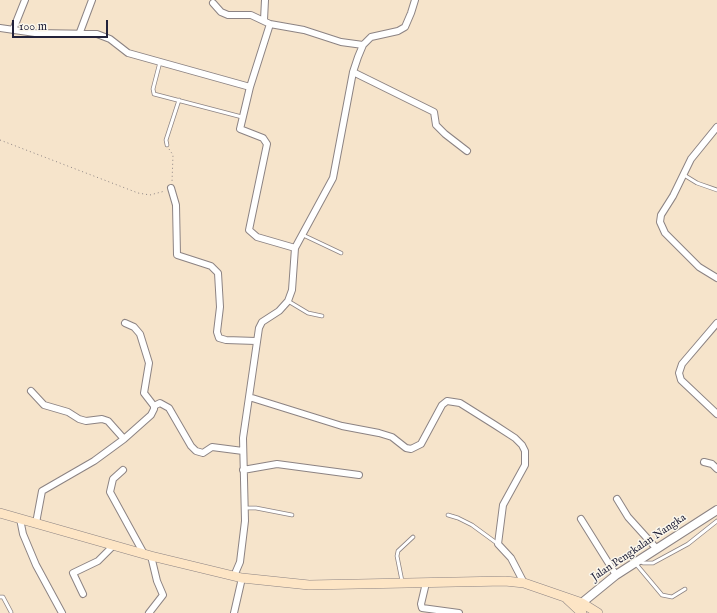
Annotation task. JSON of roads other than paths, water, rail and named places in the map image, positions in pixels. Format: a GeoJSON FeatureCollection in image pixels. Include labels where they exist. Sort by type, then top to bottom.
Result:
{"type":"FeatureCollection","features":[{"type":"Feature","properties":{"kind":"main road"},"geometry":{"type":"LineString","coordinates":[[0,513],[148,555],[238,577],[309,585],[524,583],[565,597],[580,608],[598,613]]}},
{"type":"Feature","properties":{"kind":"street"},"geometry":{"type":"LineString","coordinates":[[14,30],[26,0]]}},
{"type":"Feature","properties":{"kind":"street"},"geometry":{"type":"LineString","coordinates":[[80,32],[92,0]]}},
{"type":"Feature","properties":{"kind":"street"},"geometry":{"type":"LineString","coordinates":[[264,20],[265,0]]}},
{"type":"Feature","properties":{"kind":"street"},"geometry":{"type":"LineString","coordinates":[[234,613],[245,508],[243,452],[256,341],[259,328],[262,322],[280,312],[288,301],[292,290],[296,248],[333,178],[353,72],[363,45],[371,37],[398,31],[405,27],[415,0]]}},
{"type":"Feature","properties":{"kind":"street"},"geometry":{"type":"LineString","coordinates":[[213,3],[221,12],[228,15],[245,14],[264,20],[270,24],[304,30],[341,42],[363,45]]}},
{"type":"Feature","properties":{"kind":"street"},"geometry":{"type":"LineString","coordinates":[[270,24],[250,87],[240,129],[264,138],[267,144],[249,230],[257,237],[296,248]]}},
{"type":"Feature","properties":{"kind":"street"},"geometry":{"type":"LineString","coordinates":[[0,28],[56,34],[80,32],[104,36],[128,53],[250,87]]}},
{"type":"Feature","properties":{"kind":"street"},"geometry":{"type":"LineString","coordinates":[[353,72],[434,112],[436,125],[444,134],[468,151]]}},
{"type":"Feature","properties":{"kind":"street"},"geometry":{"type":"LineString","coordinates":[[717,127],[691,159],[684,175],[661,215],[662,227],[700,267],[717,278]]}},
{"type":"Feature","properties":{"kind":"street"},"geometry":{"type":"LineString","coordinates":[[171,188],[176,205],[177,255],[211,266],[218,273],[220,307],[217,332],[219,338],[226,340],[256,341]]}},
{"type":"Feature","properties":{"kind":"street"},"geometry":{"type":"LineString","coordinates":[[125,323],[134,327],[140,334],[149,363],[144,393],[154,406]]}},
{"type":"Feature","properties":{"kind":"street"},"geometry":{"type":"LineString","coordinates":[[717,324],[682,364],[679,372],[681,380],[717,414]]}},
{"type":"Feature","properties":{"kind":"street"},"geometry":{"type":"LineString","coordinates":[[31,391],[44,404],[68,412],[79,419],[86,421],[102,419],[108,421],[124,439]]}},
{"type":"Feature","properties":{"kind":"street"},"geometry":{"type":"LineString","coordinates":[[249,397],[342,426],[379,433],[392,438],[406,448],[411,449],[421,444],[442,404],[447,401],[460,403],[515,438],[522,445],[525,451],[524,465],[503,505],[498,544],[511,558],[524,583]]}},
{"type":"Feature","properties":{"kind":"street"},"geometry":{"type":"LineString","coordinates":[[36,524],[42,491],[94,461],[124,439],[151,415],[154,406],[160,403],[169,408],[191,446],[196,450],[203,453],[212,447],[243,452]]}},
{"type":"Feature","properties":{"kind":"street"},"geometry":{"type":"LineString","coordinates":[[704,462],[712,464],[717,469]]}},
{"type":"Feature","properties":{"kind":"street"},"geometry":{"type":"LineString","coordinates":[[243,470],[277,464],[359,475]]}},
{"type":"Feature","properties":{"kind":"street"},"geometry":{"type":"LineString","coordinates":[[123,470],[113,479],[110,492],[148,555],[156,581],[163,595],[150,613]]}},
{"type":"Feature","properties":{"kind":"street"},"geometry":{"type":"LineString","coordinates":[[617,499],[628,517],[656,548]]}},
{"type":"Feature","properties":{"kind":"street","name":"Jalan Pengkalan Nangka"},"geometry":{"type":"LineString","coordinates":[[580,608],[616,575],[717,510]]}},
{"type":"Feature","properties":{"kind":"street"},"geometry":{"type":"LineString","coordinates":[[20,519],[23,534],[36,565],[62,613]]}},
{"type":"Feature","properties":{"kind":"street"},"geometry":{"type":"LineString","coordinates":[[581,519],[616,575]]}},
{"type":"Feature","properties":{"kind":"street"},"geometry":{"type":"LineString","coordinates":[[83,594],[73,573],[98,561],[114,545]]}},
{"type":"Feature","properties":{"kind":"street"},"geometry":{"type":"LineString","coordinates":[[426,583],[421,604],[422,608],[459,613]]}},
{"type":"Feature","properties":{"kind":"lane"},"geometry":{"type":"LineString","coordinates":[[160,62],[153,92],[243,118]]}},
{"type":"Feature","properties":{"kind":"lane"},"geometry":{"type":"LineString","coordinates":[[167,145],[166,140],[179,100]]}},
{"type":"Feature","properties":{"kind":"lane"},"geometry":{"type":"LineString","coordinates":[[684,175],[697,183],[717,190]]}},
{"type":"Feature","properties":{"kind":"lane"},"geometry":{"type":"LineString","coordinates":[[303,235],[341,252]]}},
{"type":"Feature","properties":{"kind":"lane"},"geometry":{"type":"LineString","coordinates":[[288,301],[308,314],[322,316]]}},
{"type":"Feature","properties":{"kind":"lane"},"geometry":{"type":"LineString","coordinates":[[245,508],[256,508],[292,515]]}},
{"type":"Feature","properties":{"kind":"lane"},"geometry":{"type":"LineString","coordinates":[[448,515],[472,525],[498,544]]}},
{"type":"Feature","properties":{"kind":"lane"},"geometry":{"type":"LineString","coordinates":[[636,562],[653,563],[688,544],[717,521]]}},
{"type":"Feature","properties":{"kind":"lane"},"geometry":{"type":"LineString","coordinates":[[403,584],[397,556],[401,547],[413,536]]}},
{"type":"Feature","properties":{"kind":"lane"},"geometry":{"type":"LineString","coordinates":[[636,562],[662,595],[672,597],[685,589]]}},
{"type":"Feature","properties":{"kind":"lane"},"geometry":{"type":"LineString","coordinates":[[0,597],[3,597],[12,612]]}}]}
